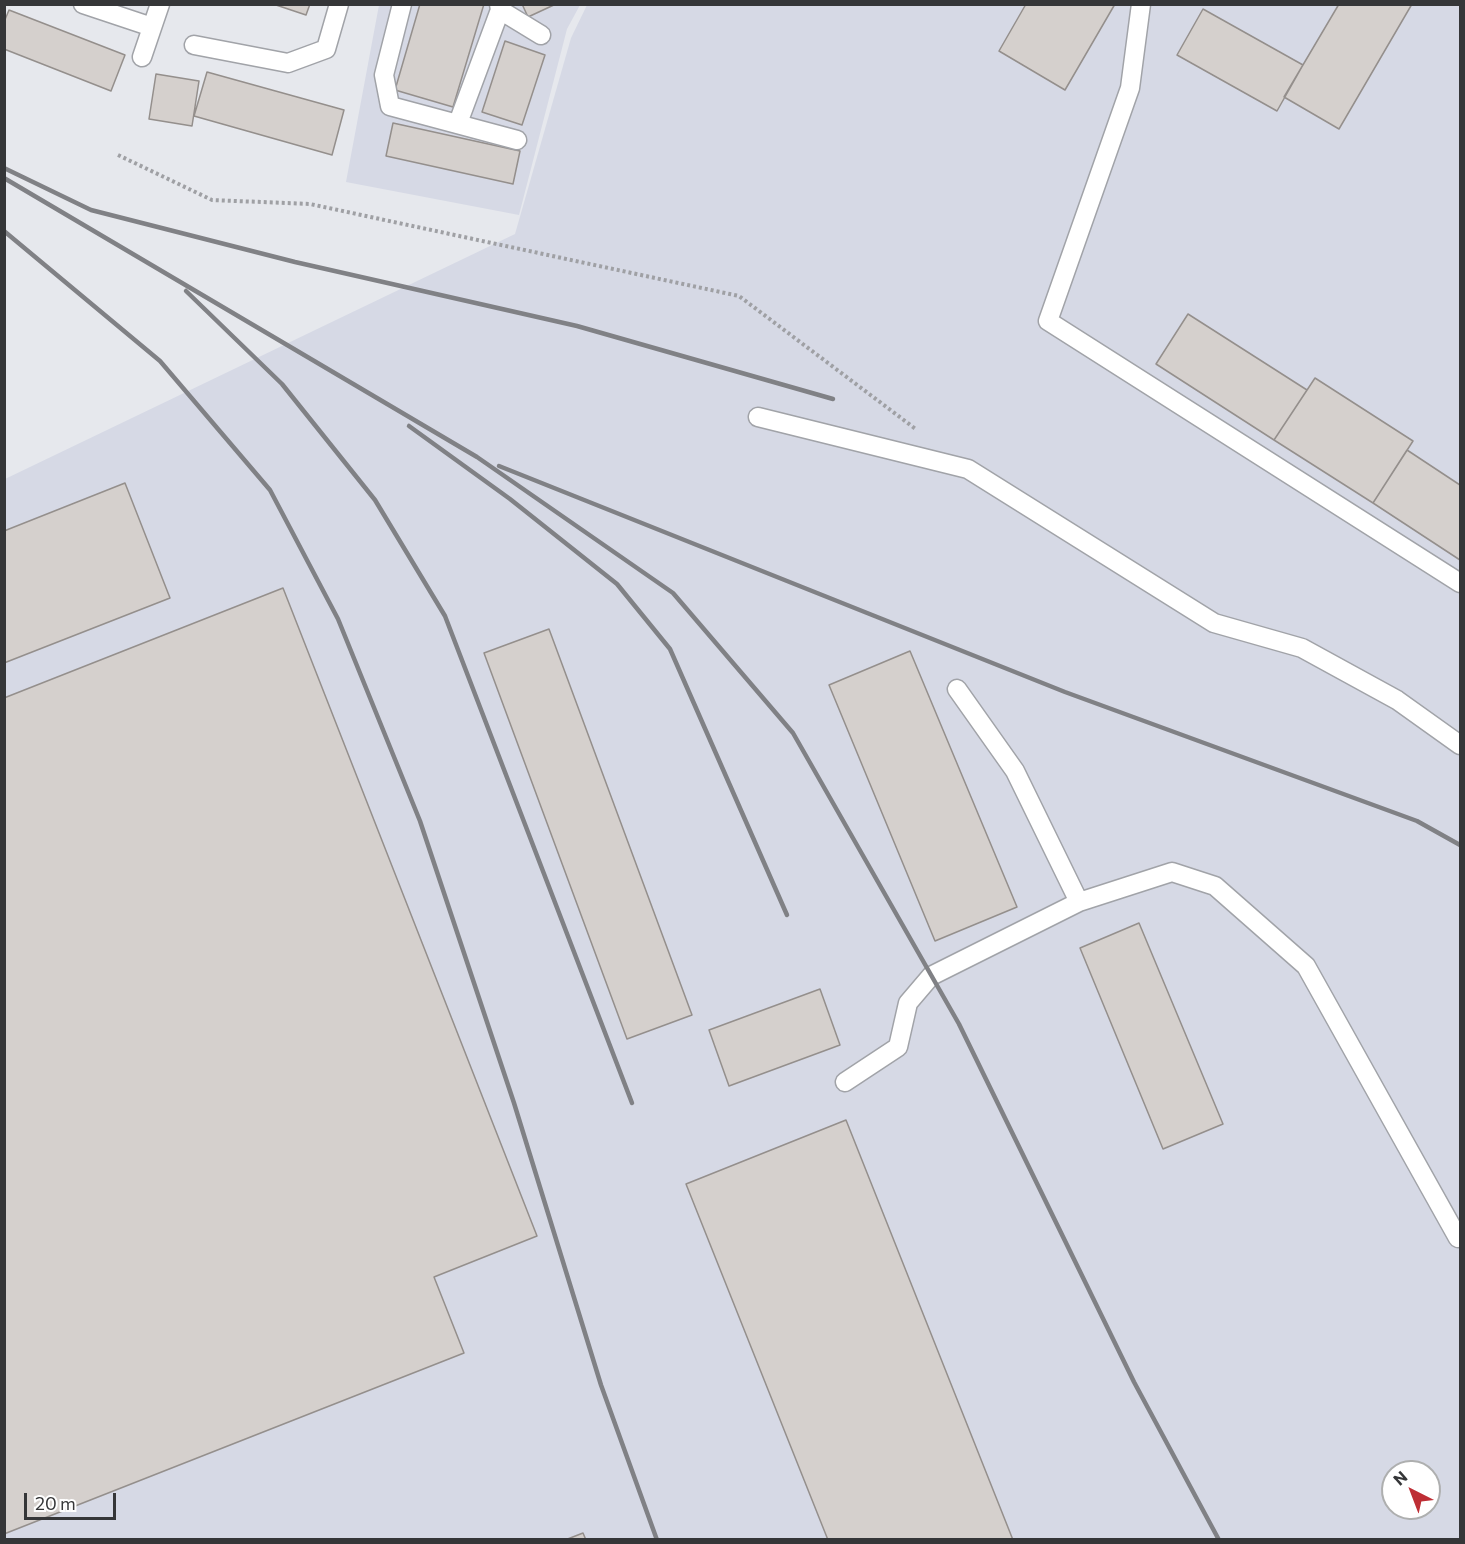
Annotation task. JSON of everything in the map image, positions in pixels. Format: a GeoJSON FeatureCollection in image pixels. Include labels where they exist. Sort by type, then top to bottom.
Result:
{"type":"FeatureCollection","features":[{"type":"Feature","properties":{"kind":"lane"},"geometry":{"type":"LineString","coordinates":[[83,4],[152,27]]}},
{"type":"Feature","properties":{"kind":"lane"},"geometry":{"type":"LineString","coordinates":[[142,57],[160,4]]}},
{"type":"Feature","properties":{"kind":"lane"},"geometry":{"type":"LineString","coordinates":[[194,45],[288,63],[327,49],[339,4]]}},
{"type":"Feature","properties":{"kind":"lane"},"geometry":{"type":"LineString","coordinates":[[402,4],[384,75],[390,106],[517,140]]}},
{"type":"Feature","properties":{"kind":"lane"},"geometry":{"type":"LineString","coordinates":[[1141,4],[1131,88],[1048,321],[1461,583]]}},
{"type":"Feature","properties":{"kind":"lane"},"geometry":{"type":"LineString","coordinates":[[458,123],[499,7],[541,35]]}},
{"type":"Feature","properties":{"kind":"lane"},"geometry":{"type":"LineString","coordinates":[[758,417],[968,469],[1214,623],[1302,648],[1397,700],[1461,746]]}},
{"type":"Feature","properties":{"kind":"lane"},"geometry":{"type":"LineString","coordinates":[[957,689],[1014,771],[1079,902]]}},
{"type":"Feature","properties":{"kind":"lane"},"geometry":{"type":"LineString","coordinates":[[845,1082],[898,1047],[908,1003],[931,976],[1079,902],[1172,872],[1215,886],[1306,966],[1460,1240]]}},
{"type":"Feature","properties":{"kind":"path"},"geometry":{"type":"LineString","coordinates":[[118,155],[212,200],[310,204],[740,296],[920,433]]}},
{"type":"Feature","properties":{"kind":"shaded area"},"geometry":{"type":"Polygon","coordinates":[[[379,5],[580,5],[567,29],[519,215],[346,182],[379,5]]]}},
{"type":"Feature","properties":{"kind":"shaded area"},"geometry":{"type":"Polygon","coordinates":[[[587,5],[1460,5],[1460,1539],[5,1540],[5,479],[515,234],[571,38],[587,5]]]}},
{"type":"Feature","properties":{"kind":"building"},"geometry":{"type":"Polygon","coordinates":[[[273,4],[310,4],[306,15],[273,4]]]}},
{"type":"Feature","properties":{"kind":"building"},"geometry":{"type":"Polygon","coordinates":[[[420,4],[484,4],[453,107],[395,90],[420,4]]]}},
{"type":"Feature","properties":{"kind":"building"},"geometry":{"type":"Polygon","coordinates":[[[522,4],[556,4],[528,17],[522,4]]]}},
{"type":"Feature","properties":{"kind":"building"},"geometry":{"type":"Polygon","coordinates":[[[1026,4],[1115,4],[1065,90],[999,51],[1026,4]]]}},
{"type":"Feature","properties":{"kind":"building"},"geometry":{"type":"Polygon","coordinates":[[[1339,4],[1412,4],[1339,129],[1284,97],[1339,4]]]}},
{"type":"Feature","properties":{"kind":"building"},"geometry":{"type":"Polygon","coordinates":[[[1203,9],[1303,65],[1277,111],[1177,55],[1203,9]]]}},
{"type":"Feature","properties":{"kind":"building"},"geometry":{"type":"Polygon","coordinates":[[[9,10],[125,55],[111,91],[4,49],[4,22],[9,10]]]}},
{"type":"Feature","properties":{"kind":"building"},"geometry":{"type":"Polygon","coordinates":[[[505,41],[545,55],[522,125],[482,112],[505,41]]]}},
{"type":"Feature","properties":{"kind":"building"},"geometry":{"type":"Polygon","coordinates":[[[207,72],[344,110],[332,155],[194,116],[207,72]]]}},
{"type":"Feature","properties":{"kind":"building"},"geometry":{"type":"Polygon","coordinates":[[[156,74],[199,81],[192,126],[149,119],[156,74]]]}},
{"type":"Feature","properties":{"kind":"building"},"geometry":{"type":"Polygon","coordinates":[[[393,123],[520,151],[513,184],[386,156],[393,123]]]}},
{"type":"Feature","properties":{"kind":"building"},"geometry":{"type":"Polygon","coordinates":[[[1188,314],[1307,390],[1274,440],[1156,364],[1188,314]]]}},
{"type":"Feature","properties":{"kind":"building"},"geometry":{"type":"Polygon","coordinates":[[[1315,378],[1413,441],[1373,503],[1274,440],[1315,378]]]}},
{"type":"Feature","properties":{"kind":"building"},"geometry":{"type":"Polygon","coordinates":[[[1407,450],[1460,485],[1460,560],[1373,503],[1407,450]]]}},
{"type":"Feature","properties":{"kind":"building"},"geometry":{"type":"Polygon","coordinates":[[[125,483],[170,598],[4,663],[4,531],[125,483]]]}},
{"type":"Feature","properties":{"kind":"building"},"geometry":{"type":"Polygon","coordinates":[[[283,588],[537,1236],[434,1277],[464,1353],[4,1534],[4,698],[283,588]]]}},
{"type":"Feature","properties":{"kind":"building"},"geometry":{"type":"Polygon","coordinates":[[[549,629],[692,1015],[627,1039],[484,653],[549,629]]]}},
{"type":"Feature","properties":{"kind":"building"},"geometry":{"type":"Polygon","coordinates":[[[910,651],[1017,907],[935,941],[829,685],[910,651]]]}},
{"type":"Feature","properties":{"kind":"building"},"geometry":{"type":"Polygon","coordinates":[[[1139,923],[1223,1124],[1163,1149],[1080,948],[1139,923]]]}},
{"type":"Feature","properties":{"kind":"building"},"geometry":{"type":"Polygon","coordinates":[[[820,989],[840,1045],[729,1086],[709,1030],[820,989]]]}},
{"type":"Feature","properties":{"kind":"building"},"geometry":{"type":"Polygon","coordinates":[[[846,1120],[1013,1540],[828,1540],[686,1184],[846,1120]]]}},
{"type":"Feature","properties":{"kind":"building"},"geometry":{"type":"Polygon","coordinates":[[[583,1533],[586,1540],[565,1540],[583,1533]]]}},
{"type":"Feature","properties":{"kind":"railway"},"geometry":{"type":"LineString","coordinates":[[4,168],[91,210],[295,262],[577,326],[833,399]]}},
{"type":"Feature","properties":{"kind":"railway"},"geometry":{"type":"LineString","coordinates":[[4,178],[477,457],[673,593],[793,733],[959,1024],[1134,1382],[1219,1540]]}},
{"type":"Feature","properties":{"kind":"railway"},"geometry":{"type":"LineString","coordinates":[[4,231],[160,361],[270,490],[338,619],[420,821],[514,1103],[601,1385],[657,1540]]}},
{"type":"Feature","properties":{"kind":"railway"},"geometry":{"type":"LineString","coordinates":[[186,291],[282,384],[375,500],[445,616],[632,1103]]}},
{"type":"Feature","properties":{"kind":"railway"},"geometry":{"type":"LineString","coordinates":[[409,426],[510,499],[617,584],[670,649],[787,915]]}},
{"type":"Feature","properties":{"kind":"railway"},"geometry":{"type":"LineString","coordinates":[[499,466],[1065,692],[1417,821],[1460,845]]}}]}
